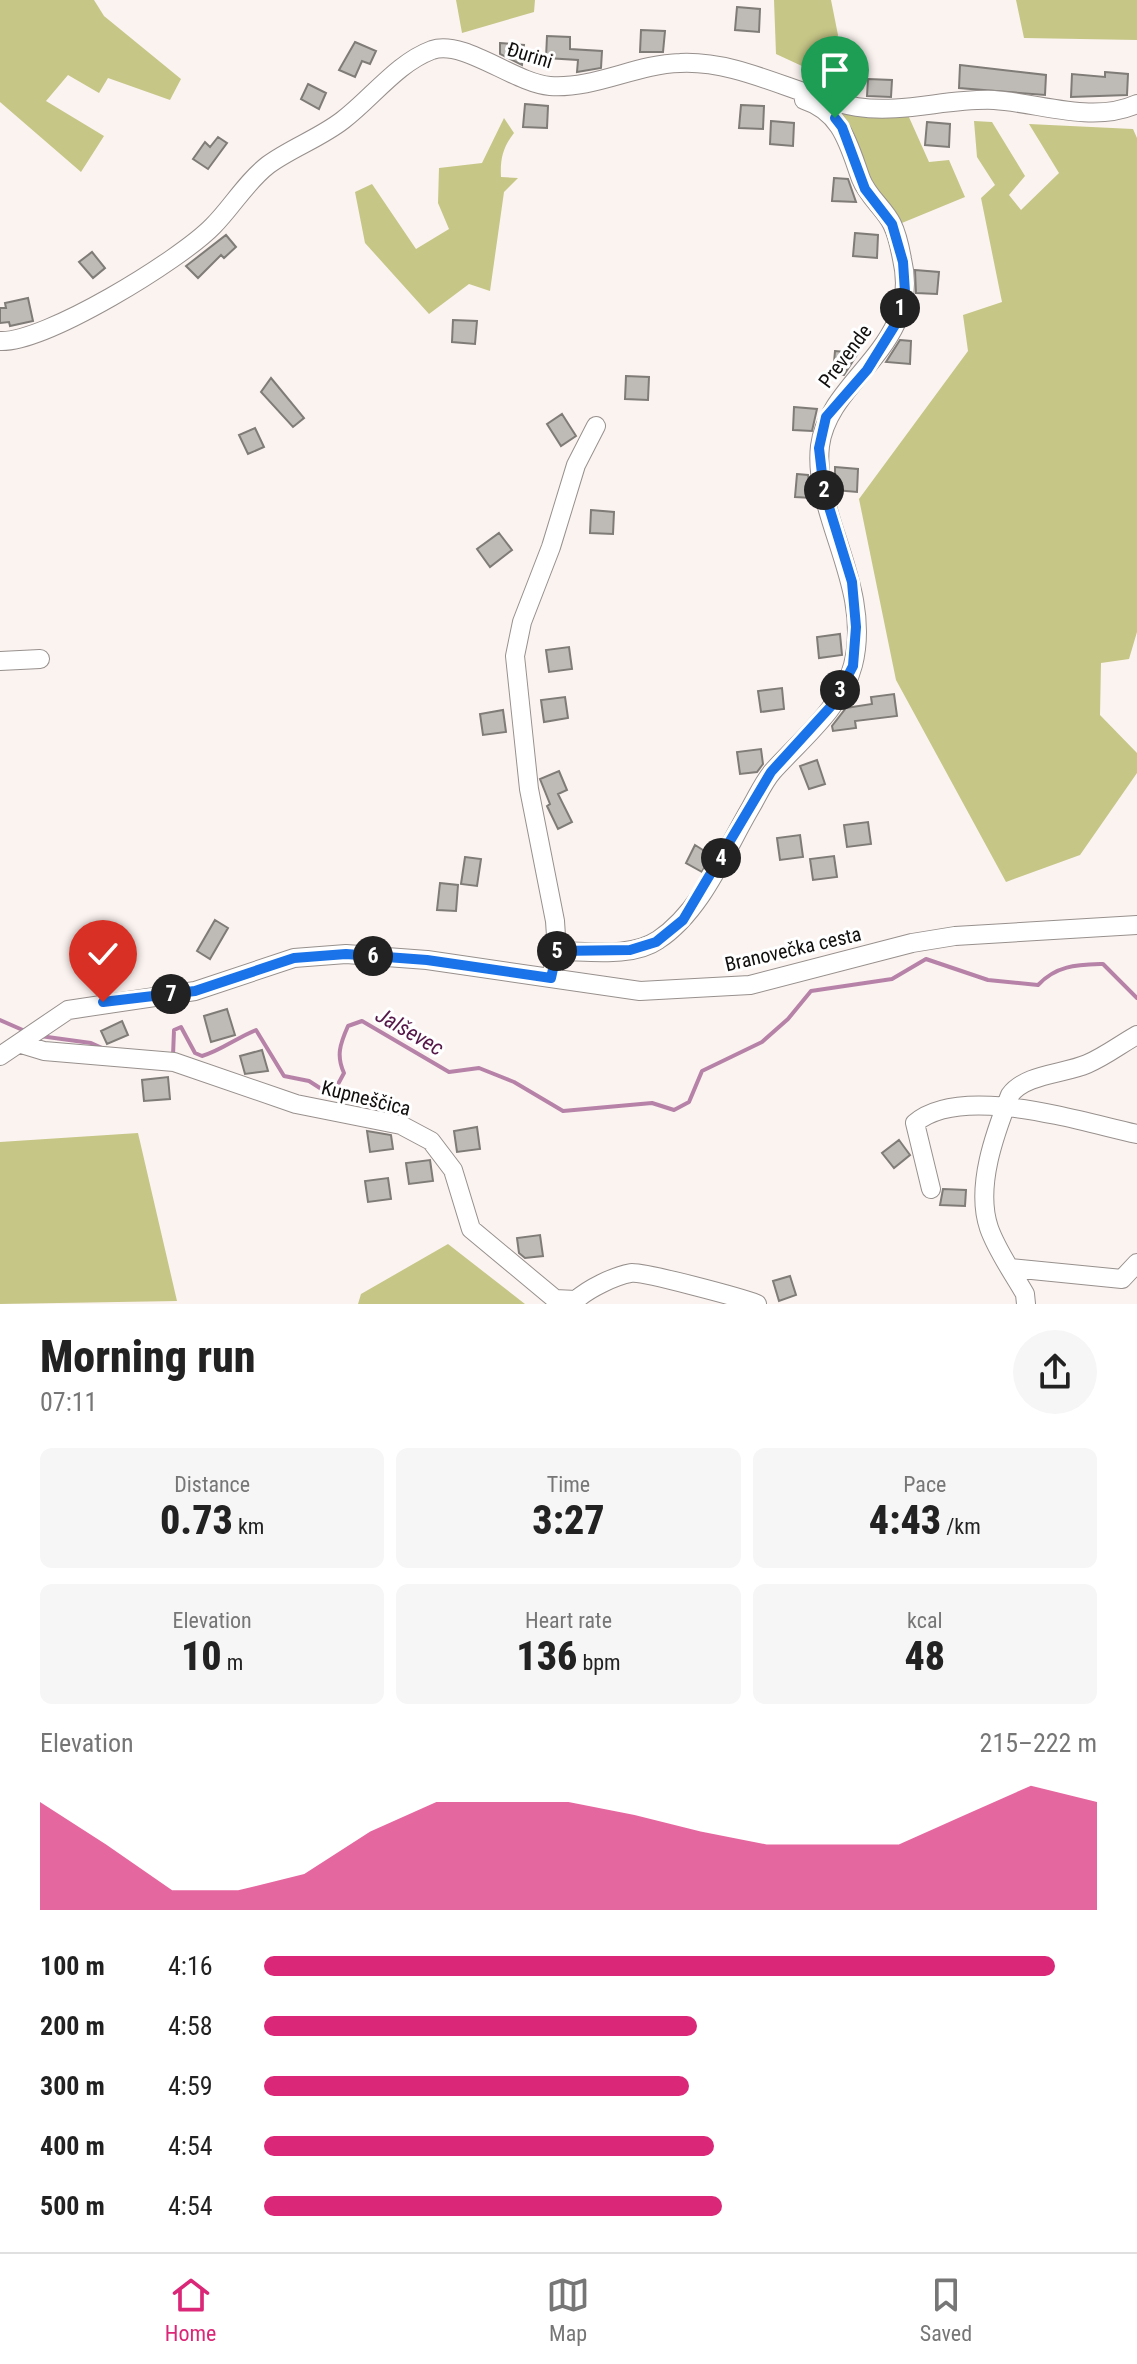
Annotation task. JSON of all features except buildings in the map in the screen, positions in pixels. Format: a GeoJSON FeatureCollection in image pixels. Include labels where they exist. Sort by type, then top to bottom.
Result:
{"type":"FeatureCollection","features":[{"type":"Feature","properties":{"kind":"street","name":"Đurini"},"geometry":{"type":"LineString","coordinates":[[0,341],[12,342],[47,332],[163,264],[213,227],[268,165],[343,120],[410,62],[435,49],[463,51],[510,75],[550,86],[596,81],[681,62],[728,69],[857,107],[899,110],[944,102],[991,100],[1092,113],[1137,104]]}},
{"type":"Feature","properties":{"kind":"street","name":"Prevende"},"geometry":{"type":"LineString","coordinates":[[557,951],[630,950],[656,942],[683,920],[771,772],[833,704],[853,666],[856,627],[852,582],[824,491],[819,448],[826,417],[867,370],[895,325],[905,292],[903,262],[892,224],[865,189],[842,127],[835,118],[808,101],[768,93],[728,69]]}},
{"type":"Feature","properties":{"kind":"street"},"geometry":{"type":"LineString","coordinates":[[551,978],[557,951],[555,921],[529,789],[515,656],[522,622],[551,547],[576,465],[596,426]]}},
{"type":"Feature","properties":{"kind":"street"},"geometry":{"type":"LineString","coordinates":[[0,661],[40,659]]}},
{"type":"Feature","properties":{"kind":"street","name":"Branovečka cesta"},"geometry":{"type":"LineString","coordinates":[[0,1056],[68,1010],[195,991],[294,958],[346,954],[427,960],[640,991],[735,986],[955,936],[1137,925]]}},
{"type":"Feature","properties":{"kind":"street"},"geometry":{"type":"LineString","coordinates":[[1026,1304],[1011,1268],[988,1227],[986,1198],[989,1159],[1005,1107],[1015,1088],[1088,1064],[1137,1035]]}},
{"type":"Feature","properties":{"kind":"street","name":"Kupneščica"},"geometry":{"type":"LineString","coordinates":[[27,1038],[44,1051],[174,1062],[296,1104],[401,1125],[431,1141],[453,1170],[471,1229],[555,1299],[576,1300],[632,1272],[685,1287],[728,1293],[757,1304]]}},
{"type":"Feature","properties":{"kind":"street"},"geometry":{"type":"LineString","coordinates":[[931,1189],[915,1123],[926,1113],[946,1107],[1005,1107],[1137,1134]]}},
{"type":"Feature","properties":{"kind":"street"},"geometry":{"type":"LineString","coordinates":[[1011,1268],[1122,1279],[1137,1263]]}},
{"type":"Feature","properties":{"kind":"green space"},"geometry":{"type":"Polygon","coordinates":[[[0,0],[94,0],[104,16],[181,79],[170,100],[108,78],[99,93],[68,75],[46,101],[104,136],[81,172],[0,102],[0,0]]]}},
{"type":"Feature","properties":{"kind":"green space"},"geometry":{"type":"Polygon","coordinates":[[[456,0],[535,0],[534,12],[462,33],[456,0]]]}},
{"type":"Feature","properties":{"kind":"green space"},"geometry":{"type":"Polygon","coordinates":[[[774,0],[831,0],[838,35],[830,79],[776,54],[774,0]]]}},
{"type":"Feature","properties":{"kind":"green space"},"geometry":{"type":"Polygon","coordinates":[[[1016,0],[1137,0],[1137,40],[1024,38],[1016,0]]]}},
{"type":"Feature","properties":{"kind":"green space"},"geometry":{"type":"Polygon","coordinates":[[[837,109],[908,115],[929,162],[949,160],[965,197],[897,225],[877,196],[837,109]]]}},
{"type":"Feature","properties":{"kind":"green space"},"geometry":{"type":"Polygon","coordinates":[[[504,118],[514,133],[503,154],[501,177],[518,178],[504,192],[490,291],[469,284],[429,314],[365,243],[355,192],[372,184],[416,249],[449,229],[438,203],[439,168],[482,163],[504,118]]]}},
{"type":"Feature","properties":{"kind":"green space"},"geometry":{"type":"Polygon","coordinates":[[[974,121],[992,122],[1025,176],[1009,195],[1021,210],[1059,173],[1029,124],[1133,129],[1137,138],[1137,632],[1129,659],[1101,663],[1100,715],[1137,753],[1137,773],[1080,855],[1006,882],[896,680],[859,499],[968,351],[963,315],[1002,302],[981,198],[995,185],[977,157],[974,121]]]}},
{"type":"Feature","properties":{"kind":"green space"},"geometry":{"type":"Polygon","coordinates":[[[138,1133],[177,1301],[0,1304],[0,1142],[138,1133]]]}},
{"type":"Feature","properties":{"kind":"green space"},"geometry":{"type":"Polygon","coordinates":[[[448,1244],[525,1304],[358,1304],[361,1294],[448,1244]]]}},
{"type":"Feature","properties":{"kind":"waterway","name":"Jalševec"},"geometry":{"type":"LineString","coordinates":[[173,1056],[174,1030],[181,1027],[195,1053],[202,1056],[256,1030],[284,1076],[309,1081],[323,1090],[337,1086],[344,1073],[340,1055],[345,1032],[348,1026],[362,1021],[449,1072],[479,1068],[514,1082],[563,1111],[652,1103],[674,1110],[689,1102],[702,1071],[762,1042],[788,1019],[811,991],[892,979],[926,959],[988,980],[1038,985],[1060,970],[1103,964],[1137,998]]}},
{"type":"Feature","properties":{"kind":"waterway","name":"Jalševec"},"geometry":{"type":"LineString","coordinates":[[0,1020],[25,1031]]}},
{"type":"Feature","properties":{"kind":"waterway","name":"Jalševec"},"geometry":{"type":"LineString","coordinates":[[40,1036],[91,1043],[102,1048]]}},
{"type":"Feature","properties":{"kind":"route"},"geometry":{"type":"LineString","coordinates":[[103,1002],[195,991],[294,958],[346,954],[427,960],[551,978],[557,951],[630,950],[656,942],[683,920],[771,772],[833,704],[853,666],[856,627],[852,582],[824,491],[819,448],[826,417],[867,370],[895,325],[905,292],[903,262],[892,224],[865,189],[842,127],[835,118]]}}]}
